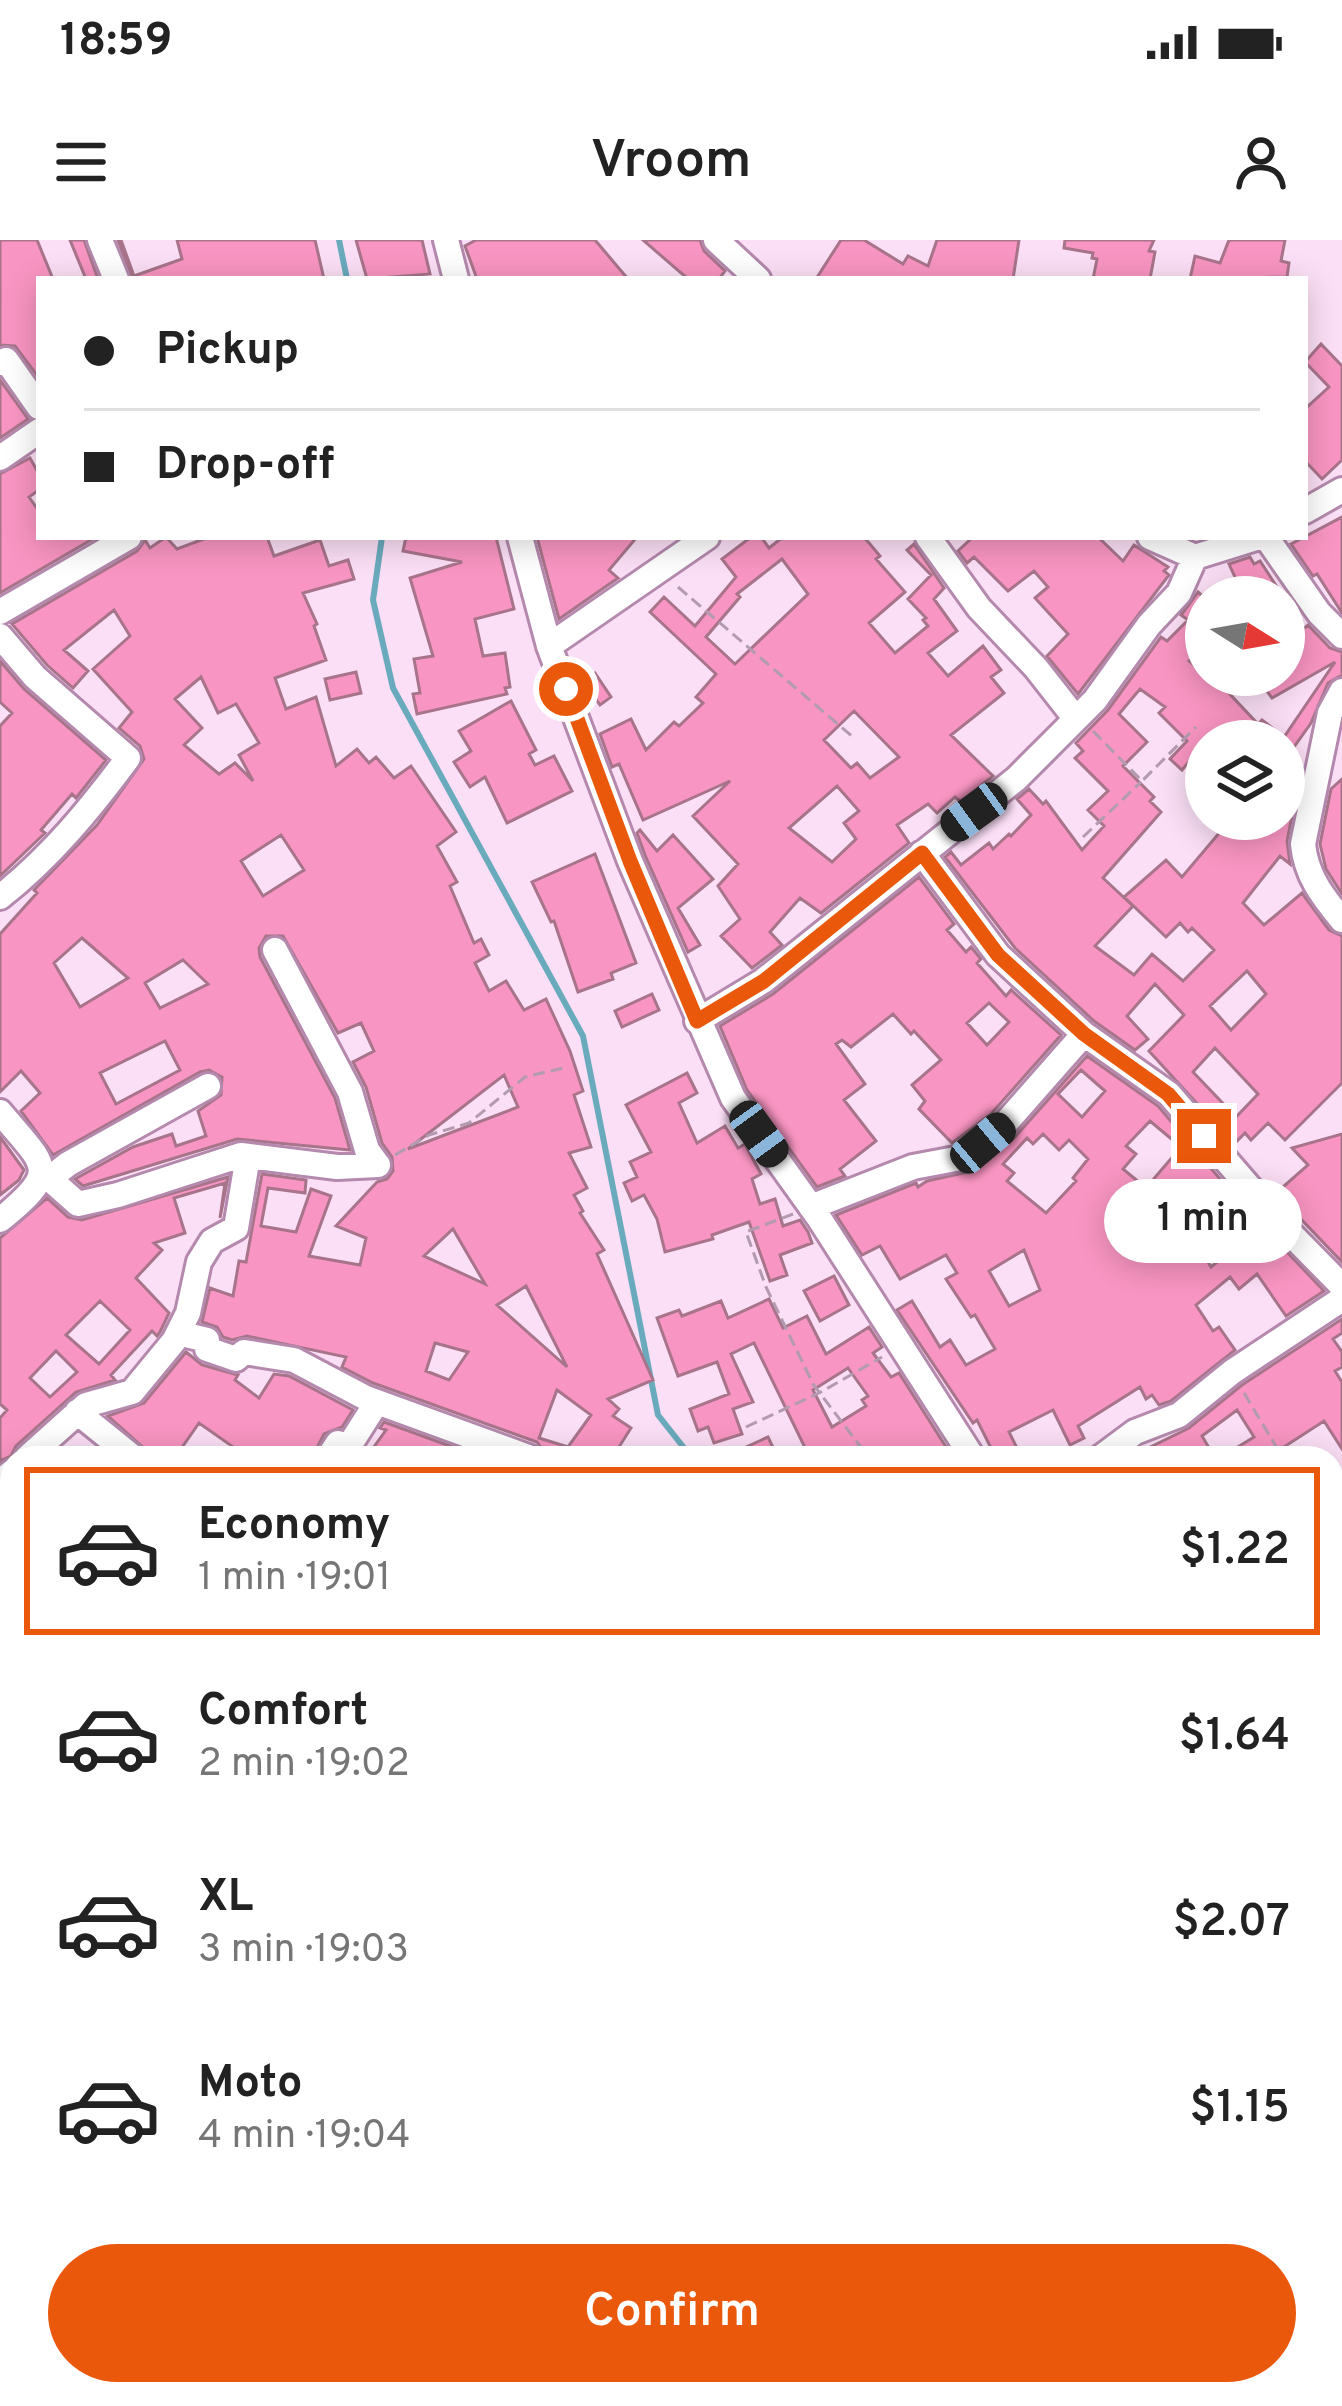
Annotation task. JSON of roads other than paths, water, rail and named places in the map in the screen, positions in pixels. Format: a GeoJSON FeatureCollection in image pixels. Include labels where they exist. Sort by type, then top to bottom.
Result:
{"type":"FeatureCollection","features":[{"type":"Feature","properties":{"kind":"street"},"geometry":{"type":"LineString","coordinates":[[100,240],[115,276]]}},
{"type":"Feature","properties":{"kind":"street"},"geometry":{"type":"LineString","coordinates":[[446,240],[455,276]]}},
{"type":"Feature","properties":{"kind":"street"},"geometry":{"type":"LineString","coordinates":[[716,240],[755,276]]}},
{"type":"Feature","properties":{"kind":"street"},"geometry":{"type":"LineString","coordinates":[[0,363],[6,360],[36,403]]}},
{"type":"Feature","properties":{"kind":"street"},"geometry":{"type":"LineString","coordinates":[[0,458],[36,432]]}},
{"type":"Feature","properties":{"kind":"street"},"geometry":{"type":"LineString","coordinates":[[1308,510],[1342,490]]}},
{"type":"Feature","properties":{"kind":"street"},"geometry":{"type":"LineString","coordinates":[[0,612],[124,540]]}},
{"type":"Feature","properties":{"kind":"street"},"geometry":{"type":"LineString","coordinates":[[521,540],[550,646],[630,861],[733,1098],[811,1207],[965,1446]]}},
{"type":"Feature","properties":{"kind":"street"},"geometry":{"type":"LineString","coordinates":[[550,646],[703,540]]}},
{"type":"Feature","properties":{"kind":"street"},"geometry":{"type":"LineString","coordinates":[[930,540],[979,608],[1078,718]]}},
{"type":"Feature","properties":{"kind":"street"},"geometry":{"type":"LineString","coordinates":[[1157,540],[1195,557],[1253,540]]}},
{"type":"Feature","properties":{"kind":"street"},"geometry":{"type":"LineString","coordinates":[[1265,540],[1342,636]]}},
{"type":"Feature","properties":{"kind":"street"},"geometry":{"type":"LineString","coordinates":[[697,1021],[764,981],[1008,787],[1078,718],[1131,653],[1179,593],[1195,557]]}},
{"type":"Feature","properties":{"kind":"street"},"geometry":{"type":"LineString","coordinates":[[0,636],[35,676],[128,758],[89,811],[32,872],[0,897]]}},
{"type":"Feature","properties":{"kind":"street"},"geometry":{"type":"LineString","coordinates":[[1342,691],[1330,713],[1304,844],[1314,884],[1342,920]]}},
{"type":"Feature","properties":{"kind":"street"},"geometry":{"type":"LineString","coordinates":[[922,853],[998,955],[1084,1034],[1168,1094],[1342,1286]]}},
{"type":"Feature","properties":{"kind":"street"},"geometry":{"type":"LineString","coordinates":[[0,1112],[40,1159],[46,1176],[78,1204],[248,1156],[337,1167],[378,1165],[367,1150],[350,1092],[275,950]]}},
{"type":"Feature","properties":{"kind":"street"},"geometry":{"type":"LineString","coordinates":[[811,1207],[914,1167],[966,1157],[1003,1126],[1084,1034]]}},
{"type":"Feature","properties":{"kind":"street"},"geometry":{"type":"LineString","coordinates":[[0,1220],[34,1193],[46,1176],[208,1086]]}},
{"type":"Feature","properties":{"kind":"street"},"geometry":{"type":"LineString","coordinates":[[40,1446],[94,1401],[132,1392],[178,1333],[188,1313],[200,1262],[212,1241],[236,1228],[248,1156]]}},
{"type":"Feature","properties":{"kind":"street"},"geometry":{"type":"LineString","coordinates":[[1117,1446],[1136,1432],[1179,1415],[1232,1372],[1342,1299]]}},
{"type":"Feature","properties":{"kind":"street"},"geometry":{"type":"LineString","coordinates":[[178,1333],[207,1340],[207,1349],[236,1359],[244,1352],[294,1360],[377,1402],[498,1446]]}},
{"type":"Feature","properties":{"kind":"street"},"geometry":{"type":"LineString","coordinates":[[349,1446],[377,1402]]}},
{"type":"Feature","properties":{"kind":"street"},"geometry":{"type":"LineString","coordinates":[[77,1412],[119,1446]]}},
{"type":"Feature","properties":{"kind":"waterway"},"geometry":{"type":"LineString","coordinates":[[339,240],[346,276]]}},
{"type":"Feature","properties":{"kind":"waterway"},"geometry":{"type":"LineString","coordinates":[[382,540],[373,600],[393,688],[583,1036],[658,1415],[683,1446]]}}]}
